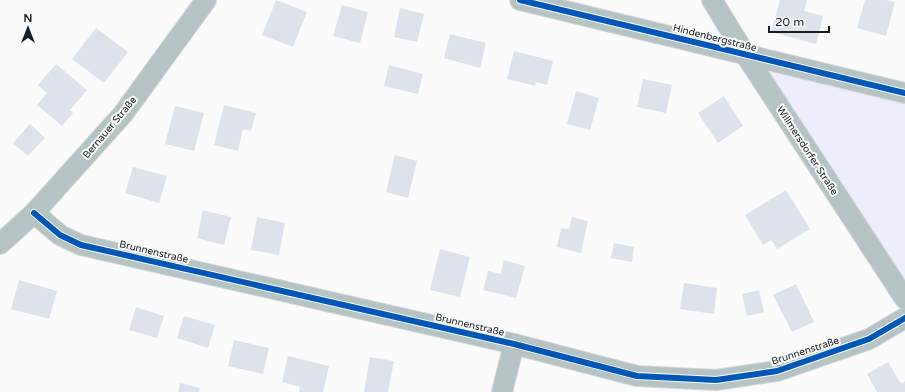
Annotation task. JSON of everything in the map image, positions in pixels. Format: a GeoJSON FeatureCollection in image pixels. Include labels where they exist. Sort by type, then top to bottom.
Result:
{"type":"FeatureCollection","features":[{"type":"Feature","properties":{"kind":"street","name":"Bernauer Straße"},"geometry":{"type":"LineString","coordinates":[[0,244],[34,213],[123,114],[206,0]]}},
{"type":"Feature","properties":{"kind":"street","name":"Hindenbergstraße"},"geometry":{"type":"LineString","coordinates":[[520,0],[905,93]]}},
{"type":"Feature","properties":{"kind":"street","name":"Willmersdorfer Straße"},"geometry":{"type":"LineString","coordinates":[[712,0],[745,54],[905,300]]}},
{"type":"Feature","properties":{"kind":"street","name":"Brunnenstraße"},"geometry":{"type":"LineString","coordinates":[[34,213],[60,235],[81,245],[514,344],[636,376],[716,380],[776,371],[869,339],[905,318]]}},
{"type":"Feature","properties":{"kind":"street"},"geometry":{"type":"LineString","coordinates":[[502,392],[514,344]]}},
{"type":"Feature","properties":{"kind":"shaded area"},"geometry":{"type":"Polygon","coordinates":[[[765,70],[905,103],[905,281],[765,70]]]}},
{"type":"Feature","properties":{"kind":"building"},"geometry":{"type":"Polygon","coordinates":[[[276,0],[307,12],[293,47],[262,35],[276,0]]]}},
{"type":"Feature","properties":{"kind":"building"},"geometry":{"type":"Polygon","coordinates":[[[780,0],[807,0],[804,11],[823,16],[816,44],[771,32],[780,0]]]}},
{"type":"Feature","properties":{"kind":"building"},"geometry":{"type":"Polygon","coordinates":[[[865,0],[887,0],[895,2],[886,36],[857,28],[865,0]]]}},
{"type":"Feature","properties":{"kind":"building"},"geometry":{"type":"Polygon","coordinates":[[[342,5],[368,12],[360,43],[333,36],[342,5]]]}},
{"type":"Feature","properties":{"kind":"building"},"geometry":{"type":"Polygon","coordinates":[[[400,8],[424,14],[417,42],[394,37],[400,8]]]}},
{"type":"Feature","properties":{"kind":"building"},"geometry":{"type":"Polygon","coordinates":[[[96,28],[128,52],[104,83],[72,59],[96,28]]]}},
{"type":"Feature","properties":{"kind":"building"},"geometry":{"type":"Polygon","coordinates":[[[450,34],[486,43],[480,68],[444,58],[450,34]]]}},
{"type":"Feature","properties":{"kind":"building"},"geometry":{"type":"Polygon","coordinates":[[[514,51],[553,61],[547,85],[536,82],[535,86],[507,79],[514,51]]]}},
{"type":"Feature","properties":{"kind":"building"},"geometry":{"type":"Polygon","coordinates":[[[56,64],[87,90],[70,110],[73,113],[62,126],[37,105],[47,93],[38,85],[56,64]]]}},
{"type":"Feature","properties":{"kind":"building"},"geometry":{"type":"Polygon","coordinates":[[[389,65],[423,74],[418,94],[384,86],[389,65]]]}},
{"type":"Feature","properties":{"kind":"building"},"geometry":{"type":"Polygon","coordinates":[[[643,79],[672,85],[666,113],[637,107],[643,79]]]}},
{"type":"Feature","properties":{"kind":"building"},"geometry":{"type":"Polygon","coordinates":[[[576,91],[599,98],[590,130],[567,124],[576,91]]]}},
{"type":"Feature","properties":{"kind":"building"},"geometry":{"type":"Polygon","coordinates":[[[724,96],[743,126],[718,143],[698,113],[724,96]]]}},
{"type":"Feature","properties":{"kind":"building"},"geometry":{"type":"Polygon","coordinates":[[[224,105],[256,113],[251,131],[243,129],[238,151],[214,145],[224,105]]]}},
{"type":"Feature","properties":{"kind":"building"},"geometry":{"type":"Polygon","coordinates":[[[175,106],[204,113],[194,151],[165,144],[175,106]]]}},
{"type":"Feature","properties":{"kind":"building"},"geometry":{"type":"Polygon","coordinates":[[[30,124],[45,138],[28,156],[13,143],[30,124]]]}},
{"type":"Feature","properties":{"kind":"building"},"geometry":{"type":"Polygon","coordinates":[[[395,155],[417,161],[408,198],[386,192],[395,155]]]}},
{"type":"Feature","properties":{"kind":"building"},"geometry":{"type":"Polygon","coordinates":[[[133,167],[167,176],[159,203],[125,193],[133,167]]]}},
{"type":"Feature","properties":{"kind":"building"},"geometry":{"type":"Polygon","coordinates":[[[786,190],[810,229],[777,249],[771,240],[763,245],[745,215],[786,190]]]}},
{"type":"Feature","properties":{"kind":"building"},"geometry":{"type":"Polygon","coordinates":[[[203,210],[231,217],[224,245],[197,238],[203,210]]]}},
{"type":"Feature","properties":{"kind":"building"},"geometry":{"type":"Polygon","coordinates":[[[257,217],[285,223],[279,255],[251,250],[257,217]]]}},
{"type":"Feature","properties":{"kind":"building"},"geometry":{"type":"Polygon","coordinates":[[[572,217],[588,221],[581,253],[557,247],[561,228],[569,229],[572,217]]]}},
{"type":"Feature","properties":{"kind":"building"},"geometry":{"type":"Polygon","coordinates":[[[614,243],[634,247],[632,262],[611,258],[614,243]]]}},
{"type":"Feature","properties":{"kind":"building"},"geometry":{"type":"Polygon","coordinates":[[[440,249],[470,257],[460,297],[430,290],[440,249]]]}},
{"type":"Feature","properties":{"kind":"building"},"geometry":{"type":"Polygon","coordinates":[[[504,260],[525,266],[516,298],[483,290],[488,271],[501,274],[504,260]]]}},
{"type":"Feature","properties":{"kind":"building"},"geometry":{"type":"Polygon","coordinates":[[[19,280],[57,291],[49,319],[11,309],[19,280]]]}},
{"type":"Feature","properties":{"kind":"building"},"geometry":{"type":"Polygon","coordinates":[[[684,283],[717,288],[714,314],[680,309],[684,283]]]}},
{"type":"Feature","properties":{"kind":"building"},"geometry":{"type":"Polygon","coordinates":[[[796,284],[814,322],[792,332],[773,295],[796,284]]]}},
{"type":"Feature","properties":{"kind":"building"},"geometry":{"type":"Polygon","coordinates":[[[759,290],[764,312],[747,316],[742,294],[759,290]]]}},
{"type":"Feature","properties":{"kind":"building"},"geometry":{"type":"Polygon","coordinates":[[[136,307],[164,316],[157,338],[129,330],[136,307]]]}},
{"type":"Feature","properties":{"kind":"building"},"geometry":{"type":"Polygon","coordinates":[[[184,316],[215,325],[208,348],[177,338],[184,316]]]}},
{"type":"Feature","properties":{"kind":"building"},"geometry":{"type":"Polygon","coordinates":[[[234,340],[269,348],[263,374],[228,366],[234,340]]]}},
{"type":"Feature","properties":{"kind":"building"},"geometry":{"type":"Polygon","coordinates":[[[288,356],[329,366],[323,392],[299,392],[300,387],[282,382],[288,356]]]}},
{"type":"Feature","properties":{"kind":"building"},"geometry":{"type":"Polygon","coordinates":[[[370,357],[394,361],[388,392],[364,392],[370,357]]]}},
{"type":"Feature","properties":{"kind":"building"},"geometry":{"type":"Polygon","coordinates":[[[888,362],[901,384],[905,381],[905,392],[877,392],[867,374],[888,362]]]}},
{"type":"Feature","properties":{"kind":"building"},"geometry":{"type":"Polygon","coordinates":[[[180,383],[200,388],[199,392],[178,392],[180,383]]]}},
{"type":"Feature","properties":{"kind":"cycle path"},"geometry":{"type":"LineString","coordinates":[[520,0],[905,93]]}},
{"type":"Feature","properties":{"kind":"cycle path"},"geometry":{"type":"LineString","coordinates":[[34,213],[60,235],[81,245],[514,344],[637,376],[716,380],[777,371],[869,339],[905,318]]}}]}
